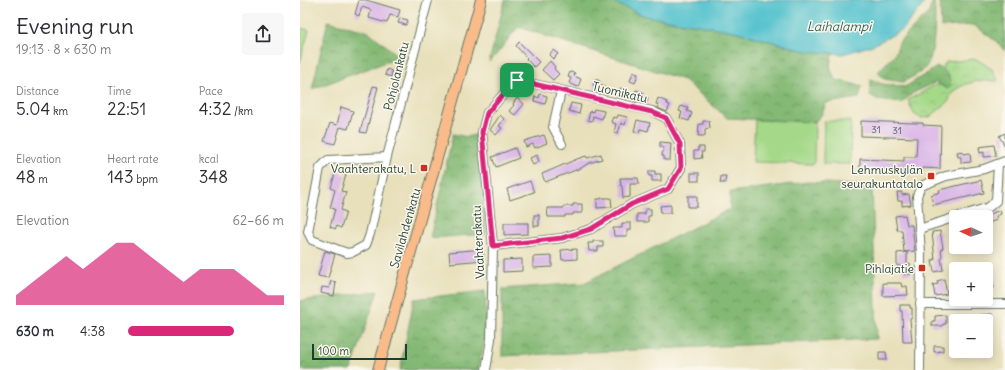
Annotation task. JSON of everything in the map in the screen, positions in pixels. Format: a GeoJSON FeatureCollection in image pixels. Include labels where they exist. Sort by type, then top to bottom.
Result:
{"type":"FeatureCollection","features":[{"type":"Feature","properties":{"kind":"main road","name":"Savilahdenkatu"},"geometry":{"type":"LineString","coordinates":[[378,370],[481,0]]}},
{"type":"Feature","properties":{"kind":"street","name":"Pohjolankatu"},"geometry":{"type":"LineString","coordinates":[[387,157],[328,160],[320,168],[308,232],[312,240],[347,253],[366,246],[387,157],[428,0]]}},
{"type":"Feature","properties":{"kind":"street","name":"Tuomikatu"},"geometry":{"type":"LineString","coordinates":[[487,113],[517,80],[652,112],[666,118],[680,144],[681,168],[668,189],[632,204],[591,229],[562,238],[493,246]]}},
{"type":"Feature","properties":{"kind":"street"},"geometry":{"type":"LineString","coordinates":[[561,91],[554,128],[562,144]]}},
{"type":"Feature","properties":{"kind":"street","name":"Vaahterakatu"},"geometry":{"type":"LineString","coordinates":[[486,370],[491,338],[493,246],[482,132],[487,113]]}},
{"type":"Feature","properties":{"kind":"street"},"geometry":{"type":"LineString","coordinates":[[920,370],[921,253],[917,196],[921,186],[946,176],[984,169],[1002,162],[996,201],[989,207],[979,210]]}},
{"type":"Feature","properties":{"kind":"street"},"geometry":{"type":"LineString","coordinates":[[919,229],[949,219]]}},
{"type":"Feature","properties":{"kind":"street"},"geometry":{"type":"LineString","coordinates":[[920,304],[1005,304]]}},
{"type":"Feature","properties":{"kind":"green space"},"geometry":{"type":"Polygon","coordinates":[[[505,0],[609,0],[645,16],[734,31],[806,51],[833,53],[830,67],[836,80],[862,86],[859,98],[826,103],[822,114],[815,122],[727,118],[684,80],[518,27],[489,62],[505,0]]]}},
{"type":"Feature","properties":{"kind":"green space"},"geometry":{"type":"Polygon","coordinates":[[[933,0],[935,7],[934,35],[931,54],[926,67],[903,82],[884,79],[878,72],[895,54],[900,41],[929,12],[933,0]]]}},
{"type":"Feature","properties":{"kind":"green space"},"geometry":{"type":"Polygon","coordinates":[[[940,0],[1005,0],[1005,51],[997,42],[974,25],[941,27],[940,0]]]}},
{"type":"Feature","properties":{"kind":"green space"},"geometry":{"type":"Polygon","coordinates":[[[328,21],[369,32],[400,57],[312,89],[328,21]]]}},
{"type":"Feature","properties":{"kind":"green space"},"geometry":{"type":"Polygon","coordinates":[[[300,28],[309,30],[300,62],[300,28]]]}},
{"type":"Feature","properties":{"kind":"green space"},"geometry":{"type":"Polygon","coordinates":[[[976,59],[992,69],[998,81],[978,81],[966,84],[953,91],[948,102],[930,117],[921,118],[914,114],[908,100],[937,84],[948,89],[951,86],[949,76],[942,68],[946,62],[976,59]]]}},
{"type":"Feature","properties":{"kind":"green space"},"geometry":{"type":"Polygon","coordinates":[[[937,67],[946,72],[949,77],[951,86],[948,89],[936,82],[913,93],[901,103],[879,100],[870,95],[871,79],[882,84],[905,87],[937,67]]]}},
{"type":"Feature","properties":{"kind":"green space"},"geometry":{"type":"Polygon","coordinates":[[[755,120],[815,122],[814,164],[753,162],[755,120]]]}},
{"type":"Feature","properties":{"kind":"green space"},"geometry":{"type":"Polygon","coordinates":[[[824,121],[851,121],[850,164],[823,164],[824,121]]]}},
{"type":"Feature","properties":{"kind":"green space"},"geometry":{"type":"Polygon","coordinates":[[[453,134],[467,137],[478,134],[486,234],[430,238],[453,134]]]}},
{"type":"Feature","properties":{"kind":"green space"},"geometry":{"type":"Polygon","coordinates":[[[808,182],[872,186],[877,339],[502,356],[502,289],[584,283],[730,209],[730,192],[808,182]]]}},
{"type":"Feature","properties":{"kind":"green space"},"geometry":{"type":"Polygon","coordinates":[[[378,291],[351,370],[300,370],[300,301],[378,291]]]}},
{"type":"Feature","properties":{"kind":"green space"},"geometry":{"type":"Polygon","coordinates":[[[485,291],[487,329],[478,370],[400,370],[414,299],[485,291]]]}},
{"type":"Feature","properties":{"kind":"water","name":"Laihalampi"},"geometry":{"type":"Polygon","coordinates":[[[609,0],[925,0],[923,5],[902,30],[873,45],[843,54],[806,51],[734,31],[645,16],[609,0]]]}},
{"type":"Feature","properties":{"kind":"building"},"geometry":{"type":"Polygon","coordinates":[[[359,0],[366,0],[400,10],[398,17],[390,15],[387,23],[369,18],[371,10],[362,7],[359,16],[355,14],[359,0]]]}},
{"type":"Feature","properties":{"kind":"building"},"geometry":{"type":"Polygon","coordinates":[[[400,18],[408,20],[406,25],[398,23],[400,18]]]}},
{"type":"Feature","properties":{"kind":"building"},"geometry":{"type":"Polygon","coordinates":[[[519,42],[539,62],[534,67],[516,46],[519,42]]]}},
{"type":"Feature","properties":{"kind":"building"},"geometry":{"type":"Polygon","coordinates":[[[553,50],[558,54],[553,59],[549,55],[553,50]]]}},
{"type":"Feature","properties":{"kind":"building"},"geometry":{"type":"Polygon","coordinates":[[[550,61],[555,67],[554,69],[559,74],[553,80],[542,70],[550,61]]]}},
{"type":"Feature","properties":{"kind":"building"},"geometry":{"type":"Polygon","coordinates":[[[387,69],[392,71],[391,77],[385,75],[387,69]]]}},
{"type":"Feature","properties":{"kind":"building"},"geometry":{"type":"Polygon","coordinates":[[[570,72],[575,73],[574,76],[581,79],[578,87],[569,83],[571,78],[568,77],[570,72]]]}},
{"type":"Feature","properties":{"kind":"building"},"geometry":{"type":"Polygon","coordinates":[[[633,72],[638,74],[635,83],[630,81],[633,72]]]}},
{"type":"Feature","properties":{"kind":"building"},"geometry":{"type":"Polygon","coordinates":[[[595,79],[600,81],[599,84],[604,86],[602,93],[594,90],[596,86],[593,85],[595,79]]]}},
{"type":"Feature","properties":{"kind":"building"},"geometry":{"type":"Polygon","coordinates":[[[373,86],[378,87],[366,133],[360,132],[373,86]]]}},
{"type":"Feature","properties":{"kind":"building"},"geometry":{"type":"Polygon","coordinates":[[[620,88],[625,90],[622,98],[618,97],[620,88]]]}},
{"type":"Feature","properties":{"kind":"building"},"geometry":{"type":"Polygon","coordinates":[[[636,90],[644,93],[643,96],[648,98],[646,104],[635,102],[637,97],[634,96],[636,90]]]}},
{"type":"Feature","properties":{"kind":"building"},"geometry":{"type":"Polygon","coordinates":[[[540,94],[547,96],[545,104],[534,101],[535,96],[539,98],[540,94]]]}},
{"type":"Feature","properties":{"kind":"building"},"geometry":{"type":"Polygon","coordinates":[[[517,98],[524,104],[515,115],[509,111],[517,98]]]}},
{"type":"Feature","properties":{"kind":"building"},"geometry":{"type":"Polygon","coordinates":[[[658,98],[670,105],[667,112],[658,108],[659,105],[656,104],[658,98]]]}},
{"type":"Feature","properties":{"kind":"building"},"geometry":{"type":"Polygon","coordinates":[[[571,103],[581,105],[579,114],[569,111],[571,103]]]}},
{"type":"Feature","properties":{"kind":"building"},"geometry":{"type":"Polygon","coordinates":[[[681,106],[688,108],[687,111],[692,113],[689,121],[680,118],[682,112],[679,111],[681,106]]]}},
{"type":"Feature","properties":{"kind":"building"},"geometry":{"type":"Polygon","coordinates":[[[341,107],[353,111],[348,129],[340,127],[335,144],[324,141],[330,123],[337,125],[341,107]]]}},
{"type":"Feature","properties":{"kind":"building"},"geometry":{"type":"Polygon","coordinates":[[[594,109],[604,111],[602,119],[593,116],[592,121],[588,120],[590,111],[593,112],[594,109]]]}},
{"type":"Feature","properties":{"kind":"building"},"geometry":{"type":"Polygon","coordinates":[[[500,115],[504,119],[499,126],[502,128],[496,135],[490,130],[500,115]]]}},
{"type":"Feature","properties":{"kind":"building"},"geometry":{"type":"Polygon","coordinates":[[[618,115],[627,117],[625,125],[621,123],[618,133],[614,132],[616,124],[611,122],[613,117],[617,118],[618,115]]]}},
{"type":"Feature","properties":{"kind":"building"},"geometry":{"type":"Polygon","coordinates":[[[637,120],[650,123],[648,131],[640,129],[639,133],[634,131],[637,120]]]}},
{"type":"Feature","properties":{"kind":"building"},"geometry":{"type":"Polygon","coordinates":[[[703,121],[709,121],[710,128],[705,129],[705,136],[698,136],[699,124],[703,124],[703,121]]]}},
{"type":"Feature","properties":{"kind":"building"},"geometry":{"type":"Polygon","coordinates":[[[861,121],[923,123],[923,125],[941,126],[940,169],[923,168],[922,173],[910,172],[910,174],[904,174],[904,171],[860,168],[860,159],[904,161],[904,157],[916,157],[917,138],[861,136],[861,121]]]}},
{"type":"Feature","properties":{"kind":"building"},"geometry":{"type":"Polygon","coordinates":[[[1005,133],[1005,146],[999,136],[1005,133]]]}},
{"type":"Feature","properties":{"kind":"building"},"geometry":{"type":"Polygon","coordinates":[[[544,135],[547,143],[535,148],[533,144],[526,147],[524,141],[544,135]]]}},
{"type":"Feature","properties":{"kind":"building"},"geometry":{"type":"Polygon","coordinates":[[[660,142],[671,143],[670,160],[664,160],[664,156],[662,156],[663,147],[660,147],[660,142]]]}},
{"type":"Feature","properties":{"kind":"building"},"geometry":{"type":"Polygon","coordinates":[[[994,145],[996,156],[984,157],[984,152],[980,153],[979,147],[994,145]]]}},
{"type":"Feature","properties":{"kind":"building"},"geometry":{"type":"Polygon","coordinates":[[[698,147],[704,147],[704,152],[701,152],[702,158],[694,159],[694,151],[698,151],[698,147]]]}},
{"type":"Feature","properties":{"kind":"building"},"geometry":{"type":"Polygon","coordinates":[[[515,148],[519,158],[496,167],[492,157],[515,148]]]}},
{"type":"Feature","properties":{"kind":"building"},"geometry":{"type":"Polygon","coordinates":[[[963,151],[963,154],[970,153],[971,162],[961,163],[961,157],[958,157],[957,152],[963,151]]]}},
{"type":"Feature","properties":{"kind":"building"},"geometry":{"type":"Polygon","coordinates":[[[601,154],[602,159],[545,182],[542,174],[577,159],[601,154]]]}},
{"type":"Feature","properties":{"kind":"building"},"geometry":{"type":"Polygon","coordinates":[[[537,155],[539,162],[533,165],[530,158],[537,155]]]}},
{"type":"Feature","properties":{"kind":"building"},"geometry":{"type":"Polygon","coordinates":[[[336,170],[341,171],[341,174],[346,175],[341,191],[346,192],[341,210],[346,212],[341,228],[336,226],[336,229],[330,227],[335,209],[330,208],[335,190],[331,188],[336,170]]]}},
{"type":"Feature","properties":{"kind":"building"},"geometry":{"type":"Polygon","coordinates":[[[649,171],[655,171],[655,174],[661,174],[661,181],[652,181],[652,176],[649,176],[649,171]]]}},
{"type":"Feature","properties":{"kind":"building"},"geometry":{"type":"Polygon","coordinates":[[[691,173],[699,173],[699,181],[691,181],[691,173]]]}},
{"type":"Feature","properties":{"kind":"building"},"geometry":{"type":"Polygon","coordinates":[[[721,176],[726,176],[725,183],[720,183],[721,176]]]}},
{"type":"Feature","properties":{"kind":"building"},"geometry":{"type":"Polygon","coordinates":[[[620,178],[638,178],[639,184],[630,184],[630,197],[623,198],[620,178]]]}},
{"type":"Feature","properties":{"kind":"building"},"geometry":{"type":"Polygon","coordinates":[[[981,180],[984,193],[933,205],[931,195],[940,192],[939,190],[981,180]]]}},
{"type":"Feature","properties":{"kind":"building"},"geometry":{"type":"Polygon","coordinates":[[[530,181],[534,192],[510,200],[507,189],[530,181]]]}},
{"type":"Feature","properties":{"kind":"building"},"geometry":{"type":"Polygon","coordinates":[[[897,192],[902,192],[902,195],[909,194],[911,205],[902,206],[902,201],[898,201],[897,192]]]}},
{"type":"Feature","properties":{"kind":"building"},"geometry":{"type":"Polygon","coordinates":[[[688,196],[697,196],[697,207],[688,207],[688,196]]]}},
{"type":"Feature","properties":{"kind":"building"},"geometry":{"type":"Polygon","coordinates":[[[611,198],[612,207],[597,208],[597,199],[611,198]]]}},
{"type":"Feature","properties":{"kind":"building"},"geometry":{"type":"Polygon","coordinates":[[[573,204],[582,204],[582,213],[573,213],[573,215],[565,215],[565,217],[548,217],[547,208],[564,208],[564,206],[573,206],[573,204]]]}},
{"type":"Feature","properties":{"kind":"building"},"geometry":{"type":"Polygon","coordinates":[[[671,205],[671,213],[661,213],[660,206],[671,205]]]}},
{"type":"Feature","properties":{"kind":"building"},"geometry":{"type":"Polygon","coordinates":[[[645,209],[651,209],[651,216],[648,216],[648,222],[637,222],[637,214],[645,214],[645,209]]]}},
{"type":"Feature","properties":{"kind":"building"},"geometry":{"type":"Polygon","coordinates":[[[1000,210],[1001,214],[996,216],[997,220],[993,221],[993,213],[1000,210]]]}},
{"type":"Feature","properties":{"kind":"building"},"geometry":{"type":"Polygon","coordinates":[[[534,215],[539,215],[539,226],[534,226],[534,215]]]}},
{"type":"Feature","properties":{"kind":"building"},"geometry":{"type":"Polygon","coordinates":[[[905,215],[907,225],[912,225],[915,251],[904,252],[902,230],[897,230],[895,216],[905,215]]]}},
{"type":"Feature","properties":{"kind":"building"},"geometry":{"type":"Polygon","coordinates":[[[504,223],[528,223],[528,234],[504,235],[504,223]]]}},
{"type":"Feature","properties":{"kind":"building"},"geometry":{"type":"Polygon","coordinates":[[[622,223],[631,223],[631,230],[627,230],[627,236],[614,236],[613,228],[622,228],[622,223]]]}},
{"type":"Feature","properties":{"kind":"building"},"geometry":{"type":"Polygon","coordinates":[[[940,231],[943,248],[941,249],[941,258],[943,270],[934,272],[932,260],[935,260],[932,232],[940,231]]]}},
{"type":"Feature","properties":{"kind":"building"},"geometry":{"type":"Polygon","coordinates":[[[593,241],[603,241],[603,247],[598,247],[598,251],[589,251],[588,243],[593,243],[593,241]]]}},
{"type":"Feature","properties":{"kind":"building"},"geometry":{"type":"Polygon","coordinates":[[[483,249],[484,260],[450,263],[449,252],[483,249]]]}},
{"type":"Feature","properties":{"kind":"building"},"geometry":{"type":"Polygon","coordinates":[[[577,249],[577,259],[562,260],[561,250],[577,249]]]}},
{"type":"Feature","properties":{"kind":"building"},"geometry":{"type":"Polygon","coordinates":[[[325,251],[335,254],[328,278],[318,276],[325,251]]]}},
{"type":"Feature","properties":{"kind":"building"},"geometry":{"type":"Polygon","coordinates":[[[907,252],[907,264],[910,263],[911,274],[903,274],[903,266],[897,266],[897,253],[907,252]]]}},
{"type":"Feature","properties":{"kind":"building"},"geometry":{"type":"Polygon","coordinates":[[[552,256],[552,267],[533,268],[533,257],[552,256]]]}},
{"type":"Feature","properties":{"kind":"building"},"geometry":{"type":"Polygon","coordinates":[[[522,259],[522,271],[503,272],[503,260],[522,259]]]}},
{"type":"Feature","properties":{"kind":"building"},"geometry":{"type":"Polygon","coordinates":[[[944,279],[947,294],[935,296],[933,285],[938,284],[937,281],[944,279]]]}},
{"type":"Feature","properties":{"kind":"building"},"geometry":{"type":"Polygon","coordinates":[[[331,281],[336,282],[334,296],[321,293],[322,287],[329,288],[331,281]]]}},
{"type":"Feature","properties":{"kind":"building"},"geometry":{"type":"Polygon","coordinates":[[[883,283],[901,283],[902,287],[907,286],[908,295],[883,296],[883,283]]]}},
{"type":"Feature","properties":{"kind":"building"},"geometry":{"type":"Polygon","coordinates":[[[900,305],[910,305],[910,308],[912,308],[912,318],[910,319],[912,342],[903,342],[902,311],[900,311],[900,305]]]}},
{"type":"Feature","properties":{"kind":"building"},"geometry":{"type":"Polygon","coordinates":[[[946,315],[946,324],[943,324],[942,326],[932,326],[932,321],[935,321],[935,316],[946,315]]]}},
{"type":"Feature","properties":{"kind":"building"},"geometry":{"type":"Polygon","coordinates":[[[934,346],[943,346],[943,351],[934,352],[934,346]]]}},
{"type":"Feature","properties":{"kind":"building"},"geometry":{"type":"Polygon","coordinates":[[[879,352],[886,352],[887,360],[879,360],[879,352]]]}},
{"type":"Feature","properties":{"kind":"place","name":"Vaahterakatu, L"},"geometry":{"type":"Point","coordinates":[424,168]}},
{"type":"Feature","properties":{"kind":"place","name":"Lehmuskylän seurakuntatalo"},"geometry":{"type":"Point","coordinates":[931,176]}},
{"type":"Feature","properties":{"kind":"place","name":"Pihlajatie"},"geometry":{"type":"Point","coordinates":[922,268]}},
{"type":"Feature","properties":{"kind":"route"},"geometry":{"type":"LineString","coordinates":[[517,80],[652,112],[666,118],[680,144],[681,168],[668,189],[632,204],[591,229],[562,238],[493,246],[482,132],[487,113],[517,80]]}}]}
